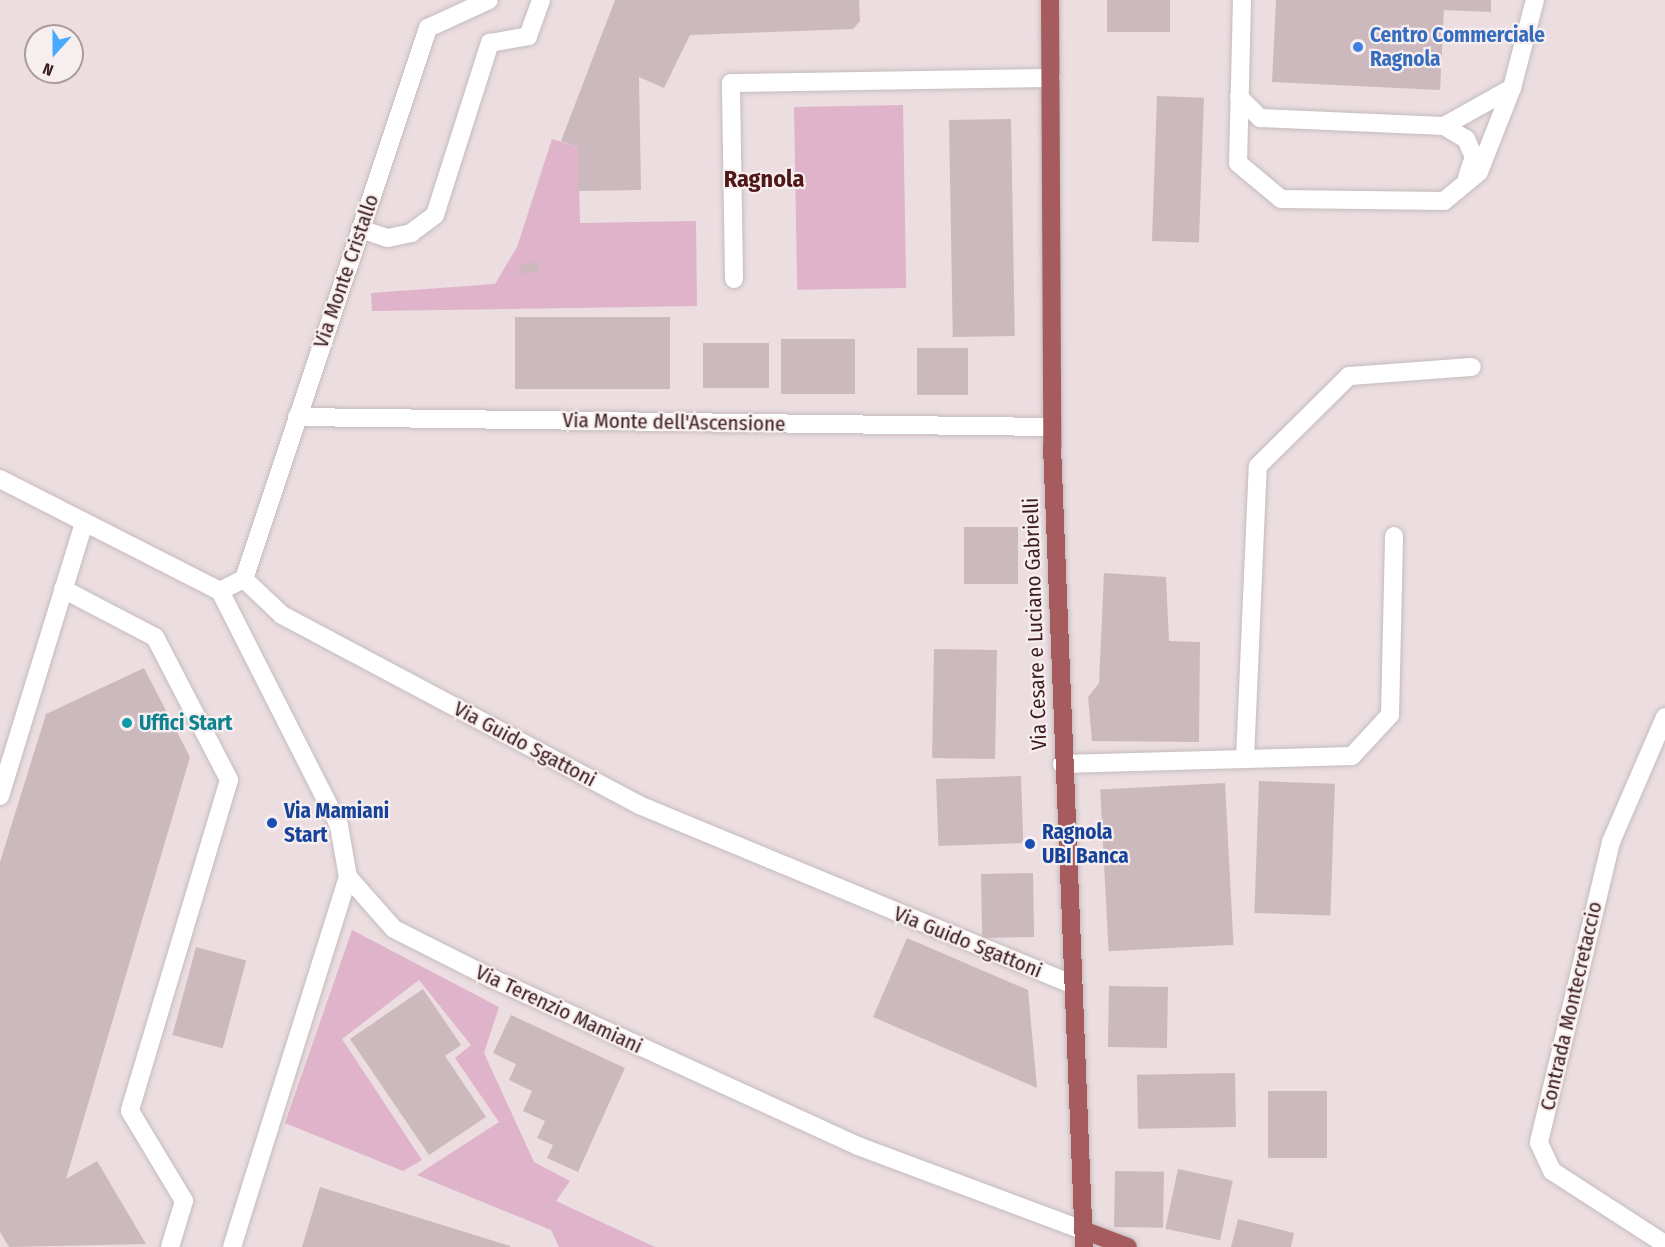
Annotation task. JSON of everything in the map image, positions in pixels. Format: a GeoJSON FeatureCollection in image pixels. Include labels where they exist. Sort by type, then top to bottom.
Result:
{"type":"FeatureCollection","features":[{"type":"Feature","properties":{"kind":"main road","name":"Via Cesare e Luciano Gabrielli"},"geometry":{"type":"LineString","coordinates":[[1050,0],[1052,427],[1062,764],[1074,985],[1083,1239]]}},
{"type":"Feature","properties":{"kind":"main road"},"geometry":{"type":"LineString","coordinates":[[1083,1239],[1128,1247]]}},
{"type":"Feature","properties":{"kind":"street","name":"Via Monte Cristallo"},"geometry":{"type":"LineString","coordinates":[[244,579],[428,28],[489,0]]}},
{"type":"Feature","properties":{"kind":"street"},"geometry":{"type":"LineString","coordinates":[[360,228],[388,238],[411,232],[435,215],[490,43],[528,36],[541,0]]}},
{"type":"Feature","properties":{"kind":"street"},"geometry":{"type":"LineString","coordinates":[[1242,0],[1238,163],[1281,199],[1444,201],[1479,172],[1512,88],[1535,0]]}},
{"type":"Feature","properties":{"kind":"street"},"geometry":{"type":"LineString","coordinates":[[734,279],[731,83],[1051,78]]}},
{"type":"Feature","properties":{"kind":"street"},"geometry":{"type":"LineString","coordinates":[[1444,126],[1512,88]]}},
{"type":"Feature","properties":{"kind":"street"},"geometry":{"type":"LineString","coordinates":[[1239,97],[1260,118],[1444,126],[1466,139],[1474,157],[1464,184]]}},
{"type":"Feature","properties":{"kind":"street"},"geometry":{"type":"LineString","coordinates":[[1245,759],[1258,466],[1349,376],[1472,367]]}},
{"type":"Feature","properties":{"kind":"street","name":"Via Monte dell'Ascensione"},"geometry":{"type":"LineString","coordinates":[[297,417],[1052,427]]}},
{"type":"Feature","properties":{"kind":"street"},"geometry":{"type":"LineString","coordinates":[[0,480],[220,591],[339,826],[348,877],[232,1247]]}},
{"type":"Feature","properties":{"kind":"street"},"geometry":{"type":"LineString","coordinates":[[0,796],[84,524]]}},
{"type":"Feature","properties":{"kind":"street"},"geometry":{"type":"LineString","coordinates":[[1062,764],[1352,756],[1390,715],[1394,536]]}},
{"type":"Feature","properties":{"kind":"street"},"geometry":{"type":"LineString","coordinates":[[220,591],[244,579]]}},
{"type":"Feature","properties":{"kind":"street","name":"Via Guido Sgattoni"},"geometry":{"type":"LineString","coordinates":[[244,579],[282,615],[639,805],[1074,985]]}},
{"type":"Feature","properties":{"kind":"street"},"geometry":{"type":"LineString","coordinates":[[63,589],[155,638],[229,780],[130,1111],[184,1201],[170,1247]]}},
{"type":"Feature","properties":{"kind":"street","name":"Contrada Montecretaccio"},"geometry":{"type":"LineString","coordinates":[[1665,717],[1611,842],[1539,1143],[1552,1171],[1665,1244]]}},
{"type":"Feature","properties":{"kind":"street","name":"Via Terenzio Mamiani"},"geometry":{"type":"LineString","coordinates":[[348,877],[394,929],[491,978],[858,1146],[1083,1239]]}},
{"type":"Feature","properties":{"kind":"shaded area"},"geometry":{"type":"Polygon","coordinates":[[[903,105],[906,288],[797,290],[794,107],[903,105]]]}},
{"type":"Feature","properties":{"kind":"shaded area"},"geometry":{"type":"Polygon","coordinates":[[[552,139],[578,147],[580,223],[696,221],[697,306],[372,311],[371,293],[495,284],[517,247],[552,139]]]}},
{"type":"Feature","properties":{"kind":"shaded area"},"geometry":{"type":"Polygon","coordinates":[[[352,930],[499,1007],[484,1053],[534,1162],[570,1181],[556,1201],[655,1247],[559,1247],[551,1230],[417,1175],[499,1122],[455,1058],[471,1045],[419,980],[342,1039],[422,1160],[403,1171],[285,1123],[352,930]]]}},
{"type":"Feature","properties":{"kind":"building"},"geometry":{"type":"Polygon","coordinates":[[[615,0],[859,0],[860,21],[853,29],[690,35],[664,88],[639,77],[641,190],[578,191],[578,147],[561,141],[615,0]]]}},
{"type":"Feature","properties":{"kind":"building"},"geometry":{"type":"Polygon","coordinates":[[[1107,0],[1170,0],[1170,32],[1107,32],[1107,0]]]}},
{"type":"Feature","properties":{"kind":"building","name":"Centro Commerciale Ragnola"},"geometry":{"type":"Polygon","coordinates":[[[1276,0],[1491,0],[1491,12],[1444,10],[1440,90],[1272,82],[1276,0]]]}},
{"type":"Feature","properties":{"kind":"building"},"geometry":{"type":"Polygon","coordinates":[[[1157,96],[1204,98],[1199,243],[1152,241],[1157,96]]]}},
{"type":"Feature","properties":{"kind":"building"},"geometry":{"type":"Polygon","coordinates":[[[1011,119],[1015,336],[953,337],[949,120],[1011,119]]]}},
{"type":"Feature","properties":{"kind":"building"},"geometry":{"type":"Polygon","coordinates":[[[538,262],[539,272],[521,274],[520,264],[538,262]]]}},
{"type":"Feature","properties":{"kind":"building"},"geometry":{"type":"Polygon","coordinates":[[[515,317],[670,317],[670,389],[515,389],[515,317]]]}},
{"type":"Feature","properties":{"kind":"building"},"geometry":{"type":"Polygon","coordinates":[[[781,339],[855,339],[855,394],[781,394],[781,339]]]}},
{"type":"Feature","properties":{"kind":"building"},"geometry":{"type":"Polygon","coordinates":[[[703,343],[769,343],[769,388],[703,388],[703,343]]]}},
{"type":"Feature","properties":{"kind":"building"},"geometry":{"type":"Polygon","coordinates":[[[917,348],[968,348],[968,395],[917,395],[917,348]]]}},
{"type":"Feature","properties":{"kind":"building"},"geometry":{"type":"Polygon","coordinates":[[[964,527],[1018,527],[1018,584],[964,584],[964,527]]]}},
{"type":"Feature","properties":{"kind":"building"},"geometry":{"type":"Polygon","coordinates":[[[1104,573],[1166,577],[1169,641],[1200,642],[1199,742],[1092,741],[1088,697],[1099,683],[1104,573]]]}},
{"type":"Feature","properties":{"kind":"building"},"geometry":{"type":"Polygon","coordinates":[[[934,649],[997,650],[995,759],[932,758],[934,649]]]}},
{"type":"Feature","properties":{"kind":"building"},"geometry":{"type":"Polygon","coordinates":[[[144,668],[190,757],[66,1179],[97,1161],[146,1244],[9,1247],[0,1232],[0,862],[46,714],[144,668]]]}},
{"type":"Feature","properties":{"kind":"building"},"geometry":{"type":"Polygon","coordinates":[[[1021,776],[1023,843],[938,846],[936,779],[1021,776]]]}},
{"type":"Feature","properties":{"kind":"building"},"geometry":{"type":"Polygon","coordinates":[[[1259,781],[1335,784],[1330,916],[1254,913],[1259,781]]]}},
{"type":"Feature","properties":{"kind":"building"},"geometry":{"type":"Polygon","coordinates":[[[1225,783],[1233,945],[1109,951],[1100,790],[1225,783]]]}},
{"type":"Feature","properties":{"kind":"building"},"geometry":{"type":"Polygon","coordinates":[[[1033,873],[1034,937],[982,938],[981,874],[1033,873]]]}},
{"type":"Feature","properties":{"kind":"building"},"geometry":{"type":"Polygon","coordinates":[[[907,938],[1028,990],[1037,1088],[873,1017],[907,938]]]}},
{"type":"Feature","properties":{"kind":"building"},"geometry":{"type":"Polygon","coordinates":[[[196,947],[246,960],[223,1048],[172,1035],[196,947]]]}},
{"type":"Feature","properties":{"kind":"building"},"geometry":{"type":"Polygon","coordinates":[[[1109,986],[1168,987],[1167,1048],[1108,1047],[1109,986]]]}},
{"type":"Feature","properties":{"kind":"building"},"geometry":{"type":"Polygon","coordinates":[[[423,989],[461,1045],[445,1056],[486,1117],[429,1155],[350,1039],[423,989]]]}},
{"type":"Feature","properties":{"kind":"building"},"geometry":{"type":"Polygon","coordinates":[[[511,1015],[625,1068],[578,1172],[547,1158],[553,1145],[537,1138],[545,1121],[523,1111],[532,1091],[509,1080],[516,1064],[493,1053],[511,1015]]]}},
{"type":"Feature","properties":{"kind":"building"},"geometry":{"type":"Polygon","coordinates":[[[1235,1073],[1236,1127],[1138,1129],[1137,1075],[1235,1073]]]}},
{"type":"Feature","properties":{"kind":"building"},"geometry":{"type":"Polygon","coordinates":[[[1268,1091],[1327,1091],[1327,1158],[1268,1158],[1268,1091]]]}},
{"type":"Feature","properties":{"kind":"building"},"geometry":{"type":"Polygon","coordinates":[[[1178,1169],[1233,1181],[1220,1240],[1165,1229],[1178,1169]]]}},
{"type":"Feature","properties":{"kind":"building"},"geometry":{"type":"Polygon","coordinates":[[[1115,1171],[1164,1172],[1163,1228],[1114,1227],[1115,1171]]]}},
{"type":"Feature","properties":{"kind":"building"},"geometry":{"type":"Polygon","coordinates":[[[320,1187],[510,1246],[510,1247],[302,1247],[320,1187]]]}},
{"type":"Feature","properties":{"kind":"building"},"geometry":{"type":"Polygon","coordinates":[[[1238,1219],[1294,1233],[1291,1247],[1231,1247],[1238,1219]]]}},
{"type":"Feature","properties":{"kind":"place","name":"Centro Commerciale Ragnola"},"geometry":{"type":"Point","coordinates":[1358,47]}},
{"type":"Feature","properties":{"kind":"place","name":"Uffici Start"},"geometry":{"type":"Point","coordinates":[127,723]}},
{"type":"Feature","properties":{"kind":"place","name":"Via Mamiani Start"},"geometry":{"type":"Point","coordinates":[272,823]}},
{"type":"Feature","properties":{"kind":"place","name":"Ragnola UBI Banca"},"geometry":{"type":"Point","coordinates":[1030,844]}},
{"type":"Feature","properties":{"kind":"district","name":"Ragnola"},"geometry":{"type":"Point","coordinates":[764,180]}}]}
